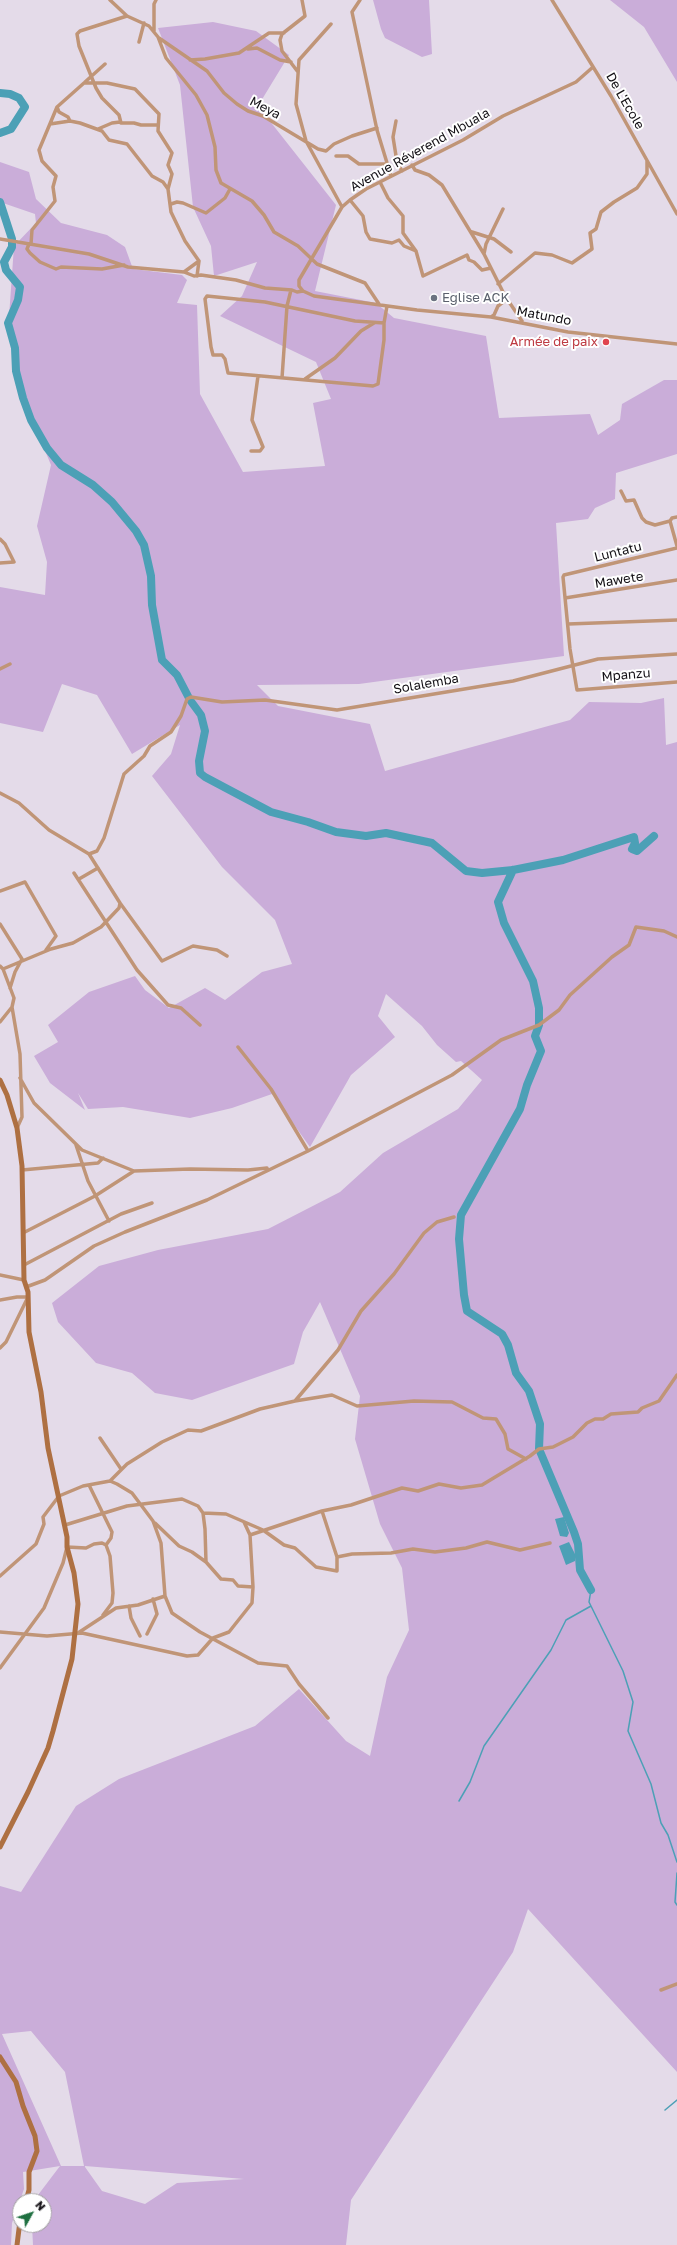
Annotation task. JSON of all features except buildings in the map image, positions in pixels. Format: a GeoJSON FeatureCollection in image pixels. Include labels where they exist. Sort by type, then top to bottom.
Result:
{"type":"FeatureCollection","features":[{"type":"Feature","properties":{"kind":"street"},"geometry":{"type":"LineString","coordinates":[[110,0],[127,16],[144,22],[154,31],[158,37],[166,58],[187,81],[204,108],[214,140],[217,176],[221,183],[244,195],[264,215],[274,232],[298,246],[320,265],[365,283],[379,304]]}},
{"type":"Feature","properties":{"kind":"street"},"geometry":{"type":"LineString","coordinates":[[154,31],[154,4],[156,0]]}},
{"type":"Feature","properties":{"kind":"street"},"geometry":{"type":"LineString","coordinates":[[299,73],[280,46],[280,37],[306,16],[302,0]]}},
{"type":"Feature","properties":{"kind":"street"},"geometry":{"type":"LineString","coordinates":[[360,0],[352,12],[377,128],[391,176]]}},
{"type":"Feature","properties":{"kind":"street","name":"De L'Ecole"},"geometry":{"type":"LineString","coordinates":[[552,0],[593,67],[677,214]]}},
{"type":"Feature","properties":{"kind":"street"},"geometry":{"type":"LineString","coordinates":[[120,122],[119,115],[102,98],[91,76],[79,46],[77,34],[80,31],[127,16]]}},
{"type":"Feature","properties":{"kind":"street"},"geometry":{"type":"LineString","coordinates":[[139,42],[144,22]]}},
{"type":"Feature","properties":{"kind":"street"},"geometry":{"type":"LineString","coordinates":[[331,24],[302,56],[296,104],[306,141],[342,207]]}},
{"type":"Feature","properties":{"kind":"street"},"geometry":{"type":"LineString","coordinates":[[189,60],[239,53],[269,33],[284,33]]}},
{"type":"Feature","properties":{"kind":"street","name":"Meya"},"geometry":{"type":"LineString","coordinates":[[158,37],[189,60],[207,71],[224,93],[237,104],[248,111],[264,116],[312,146],[326,151],[334,144],[352,136],[377,128]]}},
{"type":"Feature","properties":{"kind":"street"},"geometry":{"type":"LineString","coordinates":[[247,49],[257,48],[280,60],[291,62]]}},
{"type":"Feature","properties":{"kind":"street"},"geometry":{"type":"LineString","coordinates":[[104,64],[56,106],[39,150],[42,161],[56,176],[54,201],[32,230],[30,244],[27,250],[40,262],[56,269],[61,267],[102,269],[124,265]]}},
{"type":"Feature","properties":{"kind":"street","name":"Avenue Réverend Mbuala"},"geometry":{"type":"LineString","coordinates":[[291,290],[298,283],[311,258],[342,207],[361,191],[463,140],[503,116],[576,82],[593,67]]}},
{"type":"Feature","properties":{"kind":"street"},"geometry":{"type":"LineString","coordinates":[[84,83],[107,83],[139,91],[159,114],[158,131],[172,153],[168,165],[172,174],[168,190]]}},
{"type":"Feature","properties":{"kind":"street"},"geometry":{"type":"LineString","coordinates":[[56,106],[59,112],[67,116],[70,121]]}},
{"type":"Feature","properties":{"kind":"street"},"geometry":{"type":"LineString","coordinates":[[50,124],[70,121],[98,129],[109,140],[124,142],[130,146],[152,176],[163,182],[168,190],[171,212],[198,261],[198,276]]}},
{"type":"Feature","properties":{"kind":"street"},"geometry":{"type":"LineString","coordinates":[[396,121],[393,137],[398,162],[402,171]]}},
{"type":"Feature","properties":{"kind":"street"},"geometry":{"type":"LineString","coordinates":[[98,129],[112,122],[141,126],[158,125]]}},
{"type":"Feature","properties":{"kind":"street"},"geometry":{"type":"LineString","coordinates":[[336,156],[348,156],[359,164],[387,164]]}},
{"type":"Feature","properties":{"kind":"street"},"geometry":{"type":"LineString","coordinates":[[498,284],[535,253],[552,255],[572,263],[592,249],[590,233],[596,229],[601,212],[614,202],[638,188],[646,174],[647,160]]}},
{"type":"Feature","properties":{"kind":"street"},"geometry":{"type":"LineString","coordinates":[[412,165],[415,170],[438,180],[471,232],[484,254],[498,284],[522,322]]}},
{"type":"Feature","properties":{"kind":"street"},"geometry":{"type":"LineString","coordinates":[[380,182],[388,198],[403,216],[403,233],[416,251],[423,276],[467,255],[469,260],[474,262],[482,270],[491,268]]}},
{"type":"Feature","properties":{"kind":"street"},"geometry":{"type":"LineString","coordinates":[[171,204],[178,202],[183,203],[206,213],[226,198],[230,189]]}},
{"type":"Feature","properties":{"kind":"street"},"geometry":{"type":"LineString","coordinates":[[350,200],[363,216],[366,232],[370,239],[392,243],[399,240],[404,246],[416,251]]}},
{"type":"Feature","properties":{"kind":"street"},"geometry":{"type":"LineString","coordinates":[[484,254],[489,238],[503,209]]}},
{"type":"Feature","properties":{"kind":"street"},"geometry":{"type":"LineString","coordinates":[[471,232],[489,238],[511,252]]}},
{"type":"Feature","properties":{"kind":"street"},"geometry":{"type":"LineString","coordinates":[[0,239],[89,254],[124,265]]}},
{"type":"Feature","properties":{"kind":"street"},"geometry":{"type":"LineString","coordinates":[[184,272],[198,261]]}},
{"type":"Feature","properties":{"kind":"street","name":"Matundo"},"geometry":{"type":"LineString","coordinates":[[124,265],[236,280],[259,287],[291,290],[297,292],[302,291],[314,296],[387,306],[491,317],[568,332],[677,344]]}},
{"type":"Feature","properties":{"kind":"street"},"geometry":{"type":"LineString","coordinates":[[298,283],[302,291]]}},
{"type":"Feature","properties":{"kind":"street"},"geometry":{"type":"LineString","coordinates":[[282,378],[287,306],[291,290]]}},
{"type":"Feature","properties":{"kind":"street"},"geometry":{"type":"LineString","coordinates":[[384,323],[337,317],[287,306],[206,297],[213,355],[222,355],[228,373],[305,379],[364,387],[378,384],[387,306]]}},
{"type":"Feature","properties":{"kind":"street"},"geometry":{"type":"LineString","coordinates":[[491,317],[494,315],[498,306],[507,299]]}},
{"type":"Feature","properties":{"kind":"street"},"geometry":{"type":"LineString","coordinates":[[305,379],[335,358],[361,331],[375,322]]}},
{"type":"Feature","properties":{"kind":"street"},"geometry":{"type":"LineString","coordinates":[[252,451],[260,451],[263,447],[252,420],[258,376]]}},
{"type":"Feature","properties":{"kind":"street"},"geometry":{"type":"LineString","coordinates":[[621,491],[626,501],[634,500],[642,518],[646,522],[655,525],[670,521],[672,518],[677,517]]}},
{"type":"Feature","properties":{"kind":"street"},"geometry":{"type":"LineString","coordinates":[[670,521],[677,547]]}},
{"type":"Feature","properties":{"kind":"street"},"geometry":{"type":"LineString","coordinates":[[0,539],[5,544],[14,562],[0,563]]}},
{"type":"Feature","properties":{"kind":"street","name":"Luntatu"},"geometry":{"type":"LineString","coordinates":[[565,598],[564,575],[677,547]]}},
{"type":"Feature","properties":{"kind":"street","name":"Mawete"},"geometry":{"type":"LineString","coordinates":[[565,598],[677,580]]}},
{"type":"Feature","properties":{"kind":"street"},"geometry":{"type":"LineString","coordinates":[[565,598],[572,664]]}},
{"type":"Feature","properties":{"kind":"street"},"geometry":{"type":"LineString","coordinates":[[568,624],[677,620]]}},
{"type":"Feature","properties":{"kind":"street","name":"Solalemba"},"geometry":{"type":"LineString","coordinates":[[89,854],[96,852],[104,838],[124,774],[144,756],[150,746],[171,732],[182,716],[183,708],[189,698],[222,702],[264,700],[337,710],[513,681],[572,664],[598,659],[677,654]]}},
{"type":"Feature","properties":{"kind":"street"},"geometry":{"type":"LineString","coordinates":[[0,669],[10,664]]}},
{"type":"Feature","properties":{"kind":"street","name":"Mpanzu"},"geometry":{"type":"LineString","coordinates":[[572,664],[577,690],[677,682]]}},
{"type":"Feature","properties":{"kind":"street"},"geometry":{"type":"LineString","coordinates":[[0,793],[19,803],[49,830],[89,854],[120,903],[162,961],[193,946],[217,950],[227,956]]}},
{"type":"Feature","properties":{"kind":"street"},"geometry":{"type":"LineString","coordinates":[[79,879],[98,868]]}},
{"type":"Feature","properties":{"kind":"street"},"geometry":{"type":"LineString","coordinates":[[74,873],[136,970],[168,1005],[181,1008],[200,1025]]}},
{"type":"Feature","properties":{"kind":"street"},"geometry":{"type":"LineString","coordinates":[[0,890],[25,882],[56,936],[46,951]]}},
{"type":"Feature","properties":{"kind":"street"},"geometry":{"type":"LineString","coordinates":[[17,1128],[22,1117],[20,1054],[12,1007],[14,998],[2,967],[73,943],[101,927],[119,908],[120,903]]}},
{"type":"Feature","properties":{"kind":"street"},"geometry":{"type":"LineString","coordinates":[[0,924],[22,959]]}},
{"type":"Feature","properties":{"kind":"street"},"geometry":{"type":"LineString","coordinates":[[26,1287],[45,1280],[94,1246],[125,1232],[207,1200],[308,1151],[452,1075],[500,1040],[539,1025],[559,1010],[570,995],[612,957],[629,945],[636,927],[664,931],[677,937]]}},
{"type":"Feature","properties":{"kind":"street"},"geometry":{"type":"LineString","coordinates":[[10,988],[15,972],[22,959]]}},
{"type":"Feature","properties":{"kind":"street"},"geometry":{"type":"LineString","coordinates":[[0,1022],[12,1007]]}},
{"type":"Feature","properties":{"kind":"street"},"geometry":{"type":"LineString","coordinates":[[238,1047],[271,1089],[308,1151]]}},
{"type":"Feature","properties":{"kind":"street"},"geometry":{"type":"LineString","coordinates":[[20,1078],[34,1103],[82,1150],[134,1171],[261,1170],[285,1162]]}},
{"type":"Feature","properties":{"kind":"street"},"geometry":{"type":"LineString","coordinates":[[0,1080],[7,1095],[17,1128],[22,1170],[24,1280],[28,1297],[29,1332],[41,1392],[48,1448],[65,1525],[67,1547],[74,1573],[78,1604],[72,1659],[48,1748],[0,1847]]}},
{"type":"Feature","properties":{"kind":"street"},"geometry":{"type":"LineString","coordinates":[[75,1144],[94,1196],[109,1221]]}},
{"type":"Feature","properties":{"kind":"street"},"geometry":{"type":"LineString","coordinates":[[22,1170],[98,1162],[103,1158]]}},
{"type":"Feature","properties":{"kind":"street"},"geometry":{"type":"LineString","coordinates":[[23,1233],[94,1196],[134,1171]]}},
{"type":"Feature","properties":{"kind":"street"},"geometry":{"type":"LineString","coordinates":[[24,1265],[142,1205],[152,1203]]}},
{"type":"Feature","properties":{"kind":"street"},"geometry":{"type":"LineString","coordinates":[[295,1401],[338,1350],[361,1311],[394,1274],[424,1233],[437,1222],[454,1217]]}},
{"type":"Feature","properties":{"kind":"street"},"geometry":{"type":"LineString","coordinates":[[0,1275],[24,1280]]}},
{"type":"Feature","properties":{"kind":"street"},"geometry":{"type":"LineString","coordinates":[[0,1300],[28,1297]]}},
{"type":"Feature","properties":{"kind":"street"},"geometry":{"type":"LineString","coordinates":[[0,1348],[6,1342],[28,1297]]}},
{"type":"Feature","properties":{"kind":"street"},"geometry":{"type":"LineString","coordinates":[[250,1535],[322,1511],[351,1506],[402,1488],[418,1491],[439,1484],[461,1488],[482,1485],[526,1459],[539,1448],[553,1447],[573,1437],[587,1423],[595,1419],[603,1419],[611,1414],[638,1412],[642,1408],[651,1405],[664,1395],[677,1375]]}},
{"type":"Feature","properties":{"kind":"street"},"geometry":{"type":"LineString","coordinates":[[0,1576],[36,1544],[44,1524],[44,1517],[59,1496],[89,1485],[110,1481],[121,1469],[162,1442],[188,1430],[201,1430],[260,1409],[295,1401],[332,1395],[357,1406],[414,1401],[452,1402],[484,1418],[496,1419],[505,1434],[508,1448],[526,1459]]}},
{"type":"Feature","properties":{"kind":"street"},"geometry":{"type":"LineString","coordinates":[[100,1438],[121,1469]]}},
{"type":"Feature","properties":{"kind":"street"},"geometry":{"type":"LineString","coordinates":[[110,1481],[132,1493],[140,1506],[153,1521],[178,1546],[192,1552],[206,1562],[221,1578],[233,1580],[238,1586],[253,1587]]}},
{"type":"Feature","properties":{"kind":"street"},"geometry":{"type":"LineString","coordinates":[[89,1485],[112,1532],[111,1538],[106,1545]]}},
{"type":"Feature","properties":{"kind":"street"},"geometry":{"type":"LineString","coordinates":[[65,1525],[127,1506],[140,1506],[182,1499],[198,1506],[203,1513],[206,1562]]}},
{"type":"Feature","properties":{"kind":"street"},"geometry":{"type":"LineString","coordinates":[[203,1513],[226,1514],[263,1530],[284,1546],[295,1548],[316,1567],[337,1571],[337,1557],[322,1511]]}},
{"type":"Feature","properties":{"kind":"street"},"geometry":{"type":"LineString","coordinates":[[153,1521],[161,1543],[164,1596],[172,1614],[200,1632],[258,1663],[287,1666],[300,1685],[328,1718]]}},
{"type":"Feature","properties":{"kind":"street"},"geometry":{"type":"LineString","coordinates":[[0,1632],[26,1632],[47,1636],[84,1633],[187,1656],[198,1655],[213,1638],[229,1632],[247,1611],[254,1598],[250,1535],[244,1522]]}},
{"type":"Feature","properties":{"kind":"street"},"geometry":{"type":"LineString","coordinates":[[337,1557],[352,1554],[391,1553],[413,1549],[435,1552],[466,1548],[488,1542],[520,1550],[550,1543]]}},
{"type":"Feature","properties":{"kind":"street"},"geometry":{"type":"LineString","coordinates":[[67,1547],[86,1548],[94,1544],[102,1543],[106,1545]]}},
{"type":"Feature","properties":{"kind":"street"},"geometry":{"type":"LineString","coordinates":[[103,1615],[112,1603],[113,1593],[110,1556],[106,1545]]}},
{"type":"Feature","properties":{"kind":"street"},"geometry":{"type":"LineString","coordinates":[[0,1668],[44,1608],[63,1563],[67,1547]]}},
{"type":"Feature","properties":{"kind":"street"},"geometry":{"type":"LineString","coordinates":[[75,1634],[116,1608],[153,1600],[164,1596]]}},
{"type":"Feature","properties":{"kind":"street"},"geometry":{"type":"LineString","coordinates":[[147,1634],[157,1614],[153,1600]]}},
{"type":"Feature","properties":{"kind":"street"},"geometry":{"type":"LineString","coordinates":[[129,1606],[131,1618],[140,1636]]}},
{"type":"Feature","properties":{"kind":"street"},"geometry":{"type":"LineString","coordinates":[[661,1990],[677,1984]]}},
{"type":"Feature","properties":{"kind":"street"},"geometry":{"type":"LineString","coordinates":[[0,2057],[16,2082],[23,2106],[35,2136],[37,2151],[29,2172],[27,2193]]}},
{"type":"Feature","properties":{"kind":"street"},"geometry":{"type":"LineString","coordinates":[[17,2245],[18,2233]]}},
{"type":"Feature","properties":{"kind":"shaded area"},"geometry":{"type":"Polygon","coordinates":[[[373,0],[429,0],[432,54],[422,57],[385,38],[373,0]]]}},
{"type":"Feature","properties":{"kind":"shaded area"},"geometry":{"type":"Polygon","coordinates":[[[610,0],[677,0],[677,82],[644,27],[610,0]]]}},
{"type":"Feature","properties":{"kind":"shaded area"},"geometry":{"type":"Polygon","coordinates":[[[213,22],[256,31],[289,55],[258,106],[336,205],[315,291],[376,303],[394,318],[486,336],[499,418],[590,414],[598,435],[620,420],[622,404],[664,380],[677,380],[677,454],[616,473],[615,499],[595,508],[588,519],[556,523],[564,656],[359,684],[257,685],[278,706],[370,724],[385,771],[570,720],[589,702],[641,703],[664,698],[666,745],[677,742],[677,2072],[528,1909],[513,1952],[351,2200],[346,2245],[33,2245],[32,2233],[52,2233],[52,2193],[40,2193],[60,2166],[23,2172],[24,2189],[23,2193],[12,2193],[11,2245],[0,2245],[0,1886],[21,1892],[76,1806],[119,1779],[255,1726],[299,1689],[346,1741],[370,1756],[387,1677],[409,1630],[402,1568],[380,1524],[355,1439],[360,1396],[320,1302],[303,1332],[294,1364],[192,1400],[155,1393],[132,1373],[96,1363],[58,1322],[52,1303],[99,1266],[158,1250],[268,1229],[340,1192],[383,1153],[458,1109],[482,1080],[461,1061],[456,1062],[437,1045],[422,1026],[386,994],[378,1016],[395,1037],[351,1075],[310,1147],[272,1094],[232,1108],[190,1118],[123,1107],[88,1109],[78,1093],[85,1110],[50,1083],[34,1056],[58,1042],[48,1025],[89,992],[135,976],[145,990],[169,1008],[205,988],[225,1000],[262,972],[292,964],[275,920],[222,867],[152,776],[171,754],[180,725],[132,754],[97,695],[62,684],[43,732],[0,723],[0,587],[45,595],[47,562],[37,526],[51,465],[26,405],[8,331],[14,246],[36,223],[35,214],[0,202],[0,162],[29,172],[36,199],[61,223],[107,235],[125,247],[133,269],[182,275],[187,280],[177,303],[197,305],[200,394],[243,472],[325,466],[313,403],[331,399],[316,362],[220,316],[242,296],[257,262],[214,276],[211,246],[193,207],[180,85],[158,28],[213,22]],[[31,2031],[2,2034],[61,2166],[84,2166],[65,2072],[31,2031]],[[85,2166],[102,2191],[145,2204],[177,2183],[244,2179],[85,2166]]]}},
{"type":"Feature","properties":{"kind":"water"},"geometry":{"type":"Polygon","coordinates":[[[564,1517],[569,1533],[567,1537],[560,1536],[555,1519],[564,1517]]]}},
{"type":"Feature","properties":{"kind":"water"},"geometry":{"type":"Polygon","coordinates":[[[569,1542],[575,1554],[575,1561],[566,1565],[559,1546],[569,1542]]]}},
{"type":"Feature","properties":{"kind":"waterway"},"geometry":{"type":"LineString","coordinates":[[0,93],[10,94],[19,98],[25,107],[11,129],[0,133]]}},
{"type":"Feature","properties":{"kind":"waterway"},"geometry":{"type":"LineString","coordinates":[[0,202],[12,239],[12,247],[4,262],[6,270],[20,287],[18,300],[8,323],[15,348],[16,371],[23,398],[31,420],[47,448],[61,465],[93,485],[112,502],[136,531],[144,545],[151,576],[152,605],[162,660],[177,675],[190,700],[201,715],[205,731],[199,761],[200,773],[271,812],[308,822],[336,832],[366,836],[386,833],[432,843],[466,871],[482,873],[513,870],[563,860],[634,837],[635,843],[632,849],[637,851],[654,836]]}},
{"type":"Feature","properties":{"kind":"waterway"},"geometry":{"type":"LineString","coordinates":[[513,870],[498,902],[504,923],[533,981],[539,1008],[539,1025],[535,1036],[541,1051],[527,1085],[520,1109],[461,1215],[459,1239],[464,1295],[467,1311],[502,1334],[508,1345],[516,1373],[529,1391],[540,1424],[539,1449],[574,1532],[578,1544],[580,1570],[591,1590]]}},
{"type":"Feature","properties":{"kind":"waterway"},"geometry":{"type":"LineString","coordinates":[[591,1590],[589,1602],[623,1671],[633,1702],[628,1731],[651,1784],[661,1823],[668,1835],[677,1862]]}},
{"type":"Feature","properties":{"kind":"waterway"},"geometry":{"type":"LineString","coordinates":[[459,1801],[470,1782],[484,1746],[551,1650],[566,1620],[591,1606]]}},
{"type":"Feature","properties":{"kind":"waterway"},"geometry":{"type":"LineString","coordinates":[[677,1873],[675,1902],[677,1905]]}},
{"type":"Feature","properties":{"kind":"waterway"},"geometry":{"type":"LineString","coordinates":[[665,2110],[677,2100]]}},
{"type":"Feature","properties":{"kind":"place","name":"Eglise ACK"},"geometry":{"type":"Point","coordinates":[434,298]}},
{"type":"Feature","properties":{"kind":"place","name":"Armée de paix"},"geometry":{"type":"Point","coordinates":[606,342]}}]}
